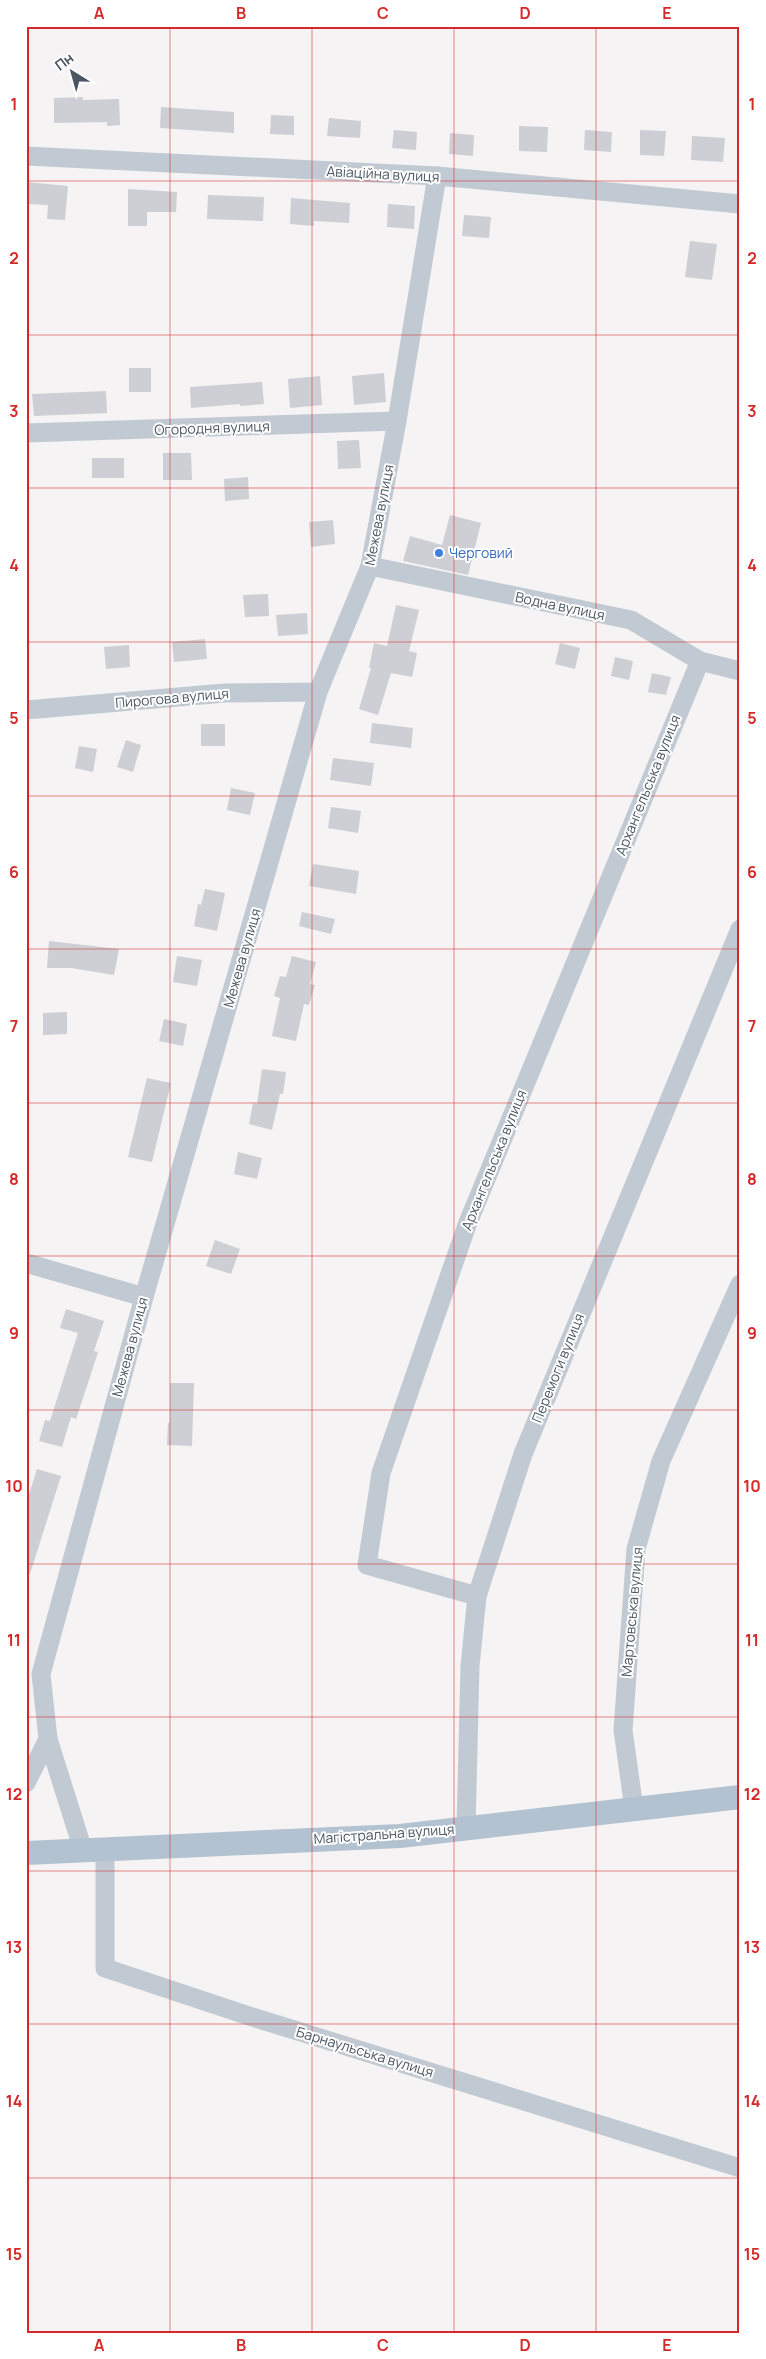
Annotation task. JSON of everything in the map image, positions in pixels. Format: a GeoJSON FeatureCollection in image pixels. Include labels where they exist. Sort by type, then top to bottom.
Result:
{"type":"FeatureCollection","features":[{"type":"Feature","properties":{"kind":"main road","name":"Магістральна вулиця"},"geometry":{"type":"LineString","coordinates":[[26,1853],[400,1836],[740,1797]]}},
{"type":"Feature","properties":{"kind":"street","name":"Авіаційна вулиця"},"geometry":{"type":"LineString","coordinates":[[26,156],[437,176],[740,204]]}},
{"type":"Feature","properties":{"kind":"street","name":"Межева вулиця"},"geometry":{"type":"LineString","coordinates":[[94,1849],[48,1739],[41,1674],[144,1297],[318,692],[370,566],[397,421],[437,176]]}},
{"type":"Feature","properties":{"kind":"street","name":"Огородня вулиця"},"geometry":{"type":"LineString","coordinates":[[26,433],[397,421]]}},
{"type":"Feature","properties":{"kind":"street","name":"Водна вулиця"},"geometry":{"type":"LineString","coordinates":[[370,566],[631,620],[700,661],[740,671]]}},
{"type":"Feature","properties":{"kind":"street","name":"Архангельська вулиця"},"geometry":{"type":"LineString","coordinates":[[477,1596],[367,1564],[382,1473],[467,1225],[700,661]]}},
{"type":"Feature","properties":{"kind":"street","name":"Пирогова вулиця"},"geometry":{"type":"LineString","coordinates":[[26,710],[235,693],[318,692]]}},
{"type":"Feature","properties":{"kind":"street","name":"Перемоги вулиця"},"geometry":{"type":"LineString","coordinates":[[466,1828],[470,1666],[477,1596],[522,1454],[740,929]]}},
{"type":"Feature","properties":{"kind":"street"},"geometry":{"type":"LineString","coordinates":[[26,1263],[144,1297]]}},
{"type":"Feature","properties":{"kind":"street","name":"Мартовська вулиця"},"geometry":{"type":"LineString","coordinates":[[634,1809],[623,1730],[636,1549],[661,1461],[740,1284]]}},
{"type":"Feature","properties":{"kind":"street"},"geometry":{"type":"LineString","coordinates":[[26,1783],[48,1739]]}},
{"type":"Feature","properties":{"kind":"street","name":"Барнаульська вулиця"},"geometry":{"type":"LineString","coordinates":[[94,1849],[105,1968],[258,2019],[740,2168]]}},
{"type":"Feature","properties":{"kind":"building"},"geometry":{"type":"Polygon","coordinates":[[[83,97],[83,100],[119,99],[120,125],[107,126],[107,122],[54,123],[54,98],[83,97]]]}},
{"type":"Feature","properties":{"kind":"building"},"geometry":{"type":"Polygon","coordinates":[[[161,107],[234,112],[234,133],[160,128],[161,107]]]}},
{"type":"Feature","properties":{"kind":"building"},"geometry":{"type":"Polygon","coordinates":[[[271,115],[294,116],[294,135],[270,134],[271,115]]]}},
{"type":"Feature","properties":{"kind":"building"},"geometry":{"type":"Polygon","coordinates":[[[329,118],[361,121],[360,138],[327,136],[329,118]]]}},
{"type":"Feature","properties":{"kind":"building"},"geometry":{"type":"Polygon","coordinates":[[[519,126],[548,127],[547,152],[519,151],[519,126]]]}},
{"type":"Feature","properties":{"kind":"building"},"geometry":{"type":"Polygon","coordinates":[[[394,130],[417,132],[416,150],[392,148],[394,130]]]}},
{"type":"Feature","properties":{"kind":"building"},"geometry":{"type":"Polygon","coordinates":[[[585,130],[612,132],[611,152],[584,150],[585,130]]]}},
{"type":"Feature","properties":{"kind":"building"},"geometry":{"type":"Polygon","coordinates":[[[640,130],[666,131],[664,156],[640,155],[640,130]]]}},
{"type":"Feature","properties":{"kind":"building"},"geometry":{"type":"Polygon","coordinates":[[[450,133],[474,135],[473,156],[449,154],[450,133]]]}},
{"type":"Feature","properties":{"kind":"building"},"geometry":{"type":"Polygon","coordinates":[[[692,136],[725,138],[723,162],[691,160],[692,136]]]}},
{"type":"Feature","properties":{"kind":"building"},"geometry":{"type":"Polygon","coordinates":[[[26,182],[68,186],[65,220],[47,219],[48,205],[26,204],[26,182]]]}},
{"type":"Feature","properties":{"kind":"building"},"geometry":{"type":"Polygon","coordinates":[[[128,189],[177,192],[176,212],[147,212],[147,226],[128,226],[128,189]]]}},
{"type":"Feature","properties":{"kind":"building"},"geometry":{"type":"Polygon","coordinates":[[[208,195],[264,197],[263,221],[207,219],[208,195]]]}},
{"type":"Feature","properties":{"kind":"building"},"geometry":{"type":"Polygon","coordinates":[[[291,198],[350,203],[349,223],[314,221],[314,226],[290,224],[291,198]]]}},
{"type":"Feature","properties":{"kind":"building"},"geometry":{"type":"Polygon","coordinates":[[[388,204],[415,206],[414,229],[387,227],[388,204]]]}},
{"type":"Feature","properties":{"kind":"building"},"geometry":{"type":"Polygon","coordinates":[[[464,215],[491,217],[489,238],[462,236],[464,215]]]}},
{"type":"Feature","properties":{"kind":"building"},"geometry":{"type":"Polygon","coordinates":[[[690,241],[717,244],[712,280],[685,277],[690,241]]]}},
{"type":"Feature","properties":{"kind":"building"},"geometry":{"type":"Polygon","coordinates":[[[129,368],[151,368],[151,392],[129,392],[129,368]]]}},
{"type":"Feature","properties":{"kind":"building"},"geometry":{"type":"Polygon","coordinates":[[[384,373],[386,402],[354,405],[352,376],[384,373]]]}},
{"type":"Feature","properties":{"kind":"building"},"geometry":{"type":"Polygon","coordinates":[[[320,376],[322,405],[290,408],[288,379],[320,376]]]}},
{"type":"Feature","properties":{"kind":"building"},"geometry":{"type":"Polygon","coordinates":[[[262,382],[264,404],[191,408],[190,387],[262,382]]]}},
{"type":"Feature","properties":{"kind":"building"},"geometry":{"type":"Polygon","coordinates":[[[106,391],[107,413],[34,416],[32,394],[106,391]]]}},
{"type":"Feature","properties":{"kind":"building"},"geometry":{"type":"Polygon","coordinates":[[[359,440],[361,468],[338,469],[337,441],[359,440]]]}},
{"type":"Feature","properties":{"kind":"building"},"geometry":{"type":"Polygon","coordinates":[[[163,453],[191,453],[192,480],[163,480],[163,453]]]}},
{"type":"Feature","properties":{"kind":"building"},"geometry":{"type":"Polygon","coordinates":[[[92,458],[124,458],[124,478],[92,478],[92,458]]]}},
{"type":"Feature","properties":{"kind":"building"},"geometry":{"type":"Polygon","coordinates":[[[248,477],[249,499],[225,501],[224,479],[248,477]]]}},
{"type":"Feature","properties":{"kind":"building","name":"Черговий"},"geometry":{"type":"Polygon","coordinates":[[[450,515],[481,523],[468,575],[403,561],[410,536],[442,545],[450,515]]]}},
{"type":"Feature","properties":{"kind":"building"},"geometry":{"type":"Polygon","coordinates":[[[333,520],[335,544],[311,547],[309,522],[333,520]]]}},
{"type":"Feature","properties":{"kind":"building"},"geometry":{"type":"Polygon","coordinates":[[[268,594],[269,616],[245,617],[243,595],[268,594]]]}},
{"type":"Feature","properties":{"kind":"building"},"geometry":{"type":"Polygon","coordinates":[[[396,605],[419,610],[409,651],[417,653],[412,677],[391,673],[378,715],[359,709],[371,668],[369,668],[374,643],[387,646],[396,605]]]}},
{"type":"Feature","properties":{"kind":"building"},"geometry":{"type":"Polygon","coordinates":[[[307,613],[308,634],[278,636],[276,615],[307,613]]]}},
{"type":"Feature","properties":{"kind":"building"},"geometry":{"type":"Polygon","coordinates":[[[205,639],[207,659],[174,662],[172,642],[205,639]]]}},
{"type":"Feature","properties":{"kind":"building"},"geometry":{"type":"Polygon","coordinates":[[[560,643],[580,648],[575,669],[555,664],[560,643]]]}},
{"type":"Feature","properties":{"kind":"building"},"geometry":{"type":"Polygon","coordinates":[[[129,645],[130,667],[106,669],[104,647],[129,645]]]}},
{"type":"Feature","properties":{"kind":"building"},"geometry":{"type":"Polygon","coordinates":[[[615,657],[633,661],[629,680],[611,676],[615,657]]]}},
{"type":"Feature","properties":{"kind":"building"},"geometry":{"type":"Polygon","coordinates":[[[652,673],[671,677],[666,695],[648,692],[652,673]]]}},
{"type":"Feature","properties":{"kind":"building"},"geometry":{"type":"Polygon","coordinates":[[[372,723],[413,728],[411,748],[370,743],[372,723]]]}},
{"type":"Feature","properties":{"kind":"building"},"geometry":{"type":"Polygon","coordinates":[[[201,724],[225,724],[225,746],[201,746],[201,724]]]}},
{"type":"Feature","properties":{"kind":"building"},"geometry":{"type":"Polygon","coordinates":[[[126,740],[141,745],[133,772],[117,767],[126,740]]]}},
{"type":"Feature","properties":{"kind":"building"},"geometry":{"type":"Polygon","coordinates":[[[79,746],[97,749],[93,772],[75,768],[79,746]]]}},
{"type":"Feature","properties":{"kind":"building"},"geometry":{"type":"Polygon","coordinates":[[[333,758],[374,763],[371,786],[330,780],[333,758]]]}},
{"type":"Feature","properties":{"kind":"building"},"geometry":{"type":"Polygon","coordinates":[[[231,788],[255,793],[250,815],[227,810],[231,788]]]}},
{"type":"Feature","properties":{"kind":"building"},"geometry":{"type":"Polygon","coordinates":[[[331,807],[361,811],[358,833],[328,828],[331,807]]]}},
{"type":"Feature","properties":{"kind":"building"},"geometry":{"type":"Polygon","coordinates":[[[313,864],[359,871],[356,894],[309,886],[313,864]]]}},
{"type":"Feature","properties":{"kind":"building"},"geometry":{"type":"Polygon","coordinates":[[[205,889],[225,893],[217,931],[194,926],[198,904],[201,905],[205,889]]]}},
{"type":"Feature","properties":{"kind":"building"},"geometry":{"type":"Polygon","coordinates":[[[302,912],[335,919],[331,934],[299,926],[302,912]]]}},
{"type":"Feature","properties":{"kind":"building"},"geometry":{"type":"Polygon","coordinates":[[[49,941],[119,949],[114,975],[71,968],[47,968],[49,941]]]}},
{"type":"Feature","properties":{"kind":"building"},"geometry":{"type":"Polygon","coordinates":[[[177,956],[202,960],[197,986],[173,982],[177,956]]]}},
{"type":"Feature","properties":{"kind":"building"},"geometry":{"type":"Polygon","coordinates":[[[292,956],[316,962],[310,984],[315,985],[309,1005],[304,1004],[296,1041],[272,1036],[280,998],[274,996],[280,976],[286,977],[292,956]]]}},
{"type":"Feature","properties":{"kind":"building"},"geometry":{"type":"Polygon","coordinates":[[[67,1012],[67,1034],[43,1035],[43,1013],[67,1012]]]}},
{"type":"Feature","properties":{"kind":"building"},"geometry":{"type":"Polygon","coordinates":[[[164,1019],[187,1024],[183,1046],[159,1041],[164,1019]]]}},
{"type":"Feature","properties":{"kind":"building"},"geometry":{"type":"Polygon","coordinates":[[[262,1069],[286,1072],[283,1094],[280,1094],[272,1130],[249,1124],[253,1103],[257,1104],[262,1069]]]}},
{"type":"Feature","properties":{"kind":"building"},"geometry":{"type":"Polygon","coordinates":[[[147,1078],[171,1083],[152,1162],[128,1157],[147,1078]]]}},
{"type":"Feature","properties":{"kind":"building"},"geometry":{"type":"Polygon","coordinates":[[[238,1152],[262,1158],[257,1179],[234,1174],[238,1152]]]}},
{"type":"Feature","properties":{"kind":"building"},"geometry":{"type":"Polygon","coordinates":[[[215,1240],[240,1249],[231,1274],[206,1266],[215,1240]]]}},
{"type":"Feature","properties":{"kind":"building"},"geometry":{"type":"Polygon","coordinates":[[[66,1309],[104,1321],[94,1351],[98,1352],[76,1419],[71,1417],[62,1447],[39,1441],[45,1420],[50,1421],[78,1333],[60,1328],[66,1309]]]}},
{"type":"Feature","properties":{"kind":"building"},"geometry":{"type":"Polygon","coordinates":[[[170,1383],[194,1383],[192,1446],[167,1445],[168,1423],[170,1423],[170,1383]]]}},
{"type":"Feature","properties":{"kind":"building"},"geometry":{"type":"Polygon","coordinates":[[[37,1469],[61,1476],[30,1574],[26,1573],[26,1504],[37,1469]]]}},
{"type":"Feature","properties":{"kind":"place","name":"Черговий"},"geometry":{"type":"Point","coordinates":[439,553]}}]}
